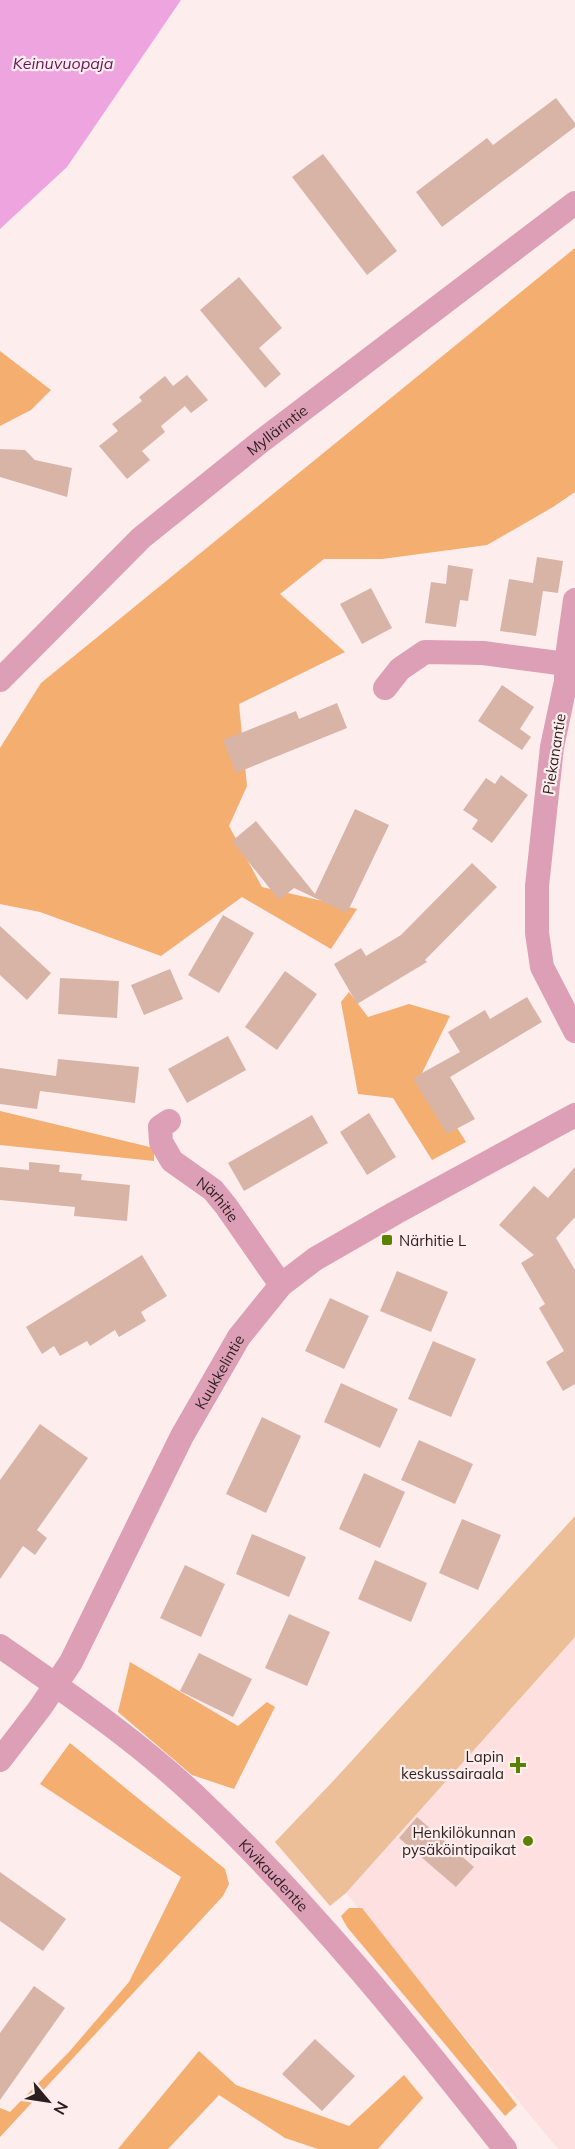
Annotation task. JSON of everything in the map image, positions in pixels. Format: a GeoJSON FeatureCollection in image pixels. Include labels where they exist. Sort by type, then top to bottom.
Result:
{"type":"FeatureCollection","features":[{"type":"Feature","properties":{"kind":"street","name":"Myllärintie"},"geometry":{"type":"LineString","coordinates":[[0,680],[141,538],[259,443],[575,203]]}},
{"type":"Feature","properties":{"kind":"street","name":"Piekanantie"},"geometry":{"type":"LineString","coordinates":[[575,600],[566,664],[566,681],[552,747],[537,886],[537,933],[542,967],[575,1031]]}},
{"type":"Feature","properties":{"kind":"street"},"geometry":{"type":"LineString","coordinates":[[385,688],[400,669],[425,652],[483,653],[566,664]]}},
{"type":"Feature","properties":{"kind":"street","name":"Kuukkelintie"},"geometry":{"type":"LineString","coordinates":[[0,1760],[56,1685],[76,1653],[182,1436],[239,1337],[281,1285],[315,1259],[575,1115]]}},
{"type":"Feature","properties":{"kind":"street","name":"Närhitie"},"geometry":{"type":"LineString","coordinates":[[169,1121],[160,1127],[161,1142],[172,1161],[213,1190],[281,1285]]}},
{"type":"Feature","properties":{"kind":"street","name":"Kivikaudentie"},"geometry":{"type":"LineString","coordinates":[[0,1646],[146,1752],[204,1803],[279,1880],[429,2054],[505,2149]]}},
{"type":"Feature","properties":{"kind":"shaded area"},"geometry":{"type":"Polygon","coordinates":[[[575,248],[575,492],[487,545],[382,559],[324,559],[280,594],[345,652],[239,704],[247,786],[229,826],[262,887],[357,909],[331,949],[242,897],[161,956],[40,912],[0,904],[0,748],[41,683],[575,248]]]}},
{"type":"Feature","properties":{"kind":"shaded area"},"geometry":{"type":"Polygon","coordinates":[[[0,351],[51,390],[31,410],[0,426],[0,351]]]}},
{"type":"Feature","properties":{"kind":"shaded area"},"geometry":{"type":"Polygon","coordinates":[[[349,992],[368,1017],[409,1004],[450,1016],[422,1073],[466,1142],[432,1160],[393,1098],[358,1094],[341,1002],[349,992]]]}},
{"type":"Feature","properties":{"kind":"shaded area"},"geometry":{"type":"Polygon","coordinates":[[[0,1111],[154,1148],[154,1161],[0,1145],[0,1111]]]}},
{"type":"Feature","properties":{"kind":"shaded area"},"geometry":{"type":"Polygon","coordinates":[[[575,1516],[575,1637],[346,1893],[330,1906],[275,1842],[575,1516]]]}},
{"type":"Feature","properties":{"kind":"shaded area","name":"Lapin keskussairaala"},"geometry":{"type":"Polygon","coordinates":[[[575,1637],[575,2149],[558,2149],[346,1893],[575,1637]]]}},
{"type":"Feature","properties":{"kind":"shaded area"},"geometry":{"type":"Polygon","coordinates":[[[130,1662],[238,1726],[267,1702],[275,1707],[234,1789],[192,1775],[118,1712],[130,1662]]]}},
{"type":"Feature","properties":{"kind":"shaded area"},"geometry":{"type":"Polygon","coordinates":[[[70,1743],[225,1869],[229,1884],[223,1896],[0,2137],[0,2108],[10,2112],[69,2052],[129,1982],[181,1877],[40,1784],[70,1743]]]}},
{"type":"Feature","properties":{"kind":"shaded area"},"geometry":{"type":"Polygon","coordinates":[[[349,1908],[362,1908],[517,2105],[505,2116],[347,1927],[341,1916],[349,1908]]]}},
{"type":"Feature","properties":{"kind":"shaded area"},"geometry":{"type":"Polygon","coordinates":[[[199,2051],[236,2085],[349,2126],[404,2075],[423,2098],[378,2149],[318,2149],[285,2138],[219,2095],[168,2149],[118,2149],[199,2051]]]}},
{"type":"Feature","properties":{"kind":"water","name":"Keinuvuopaja"},"geometry":{"type":"Polygon","coordinates":[[[0,0],[181,0],[67,167],[0,229],[0,0]]]}},
{"type":"Feature","properties":{"kind":"building"},"geometry":{"type":"Polygon","coordinates":[[[556,98],[575,123],[575,127],[442,227],[416,192],[487,138],[493,145],[556,98]]]}},
{"type":"Feature","properties":{"kind":"building"},"geometry":{"type":"Polygon","coordinates":[[[323,154],[397,251],[367,275],[292,177],[323,154]]]}},
{"type":"Feature","properties":{"kind":"building"},"geometry":{"type":"Polygon","coordinates":[[[239,277],[282,328],[259,348],[281,374],[265,388],[200,310],[239,277]]]}},
{"type":"Feature","properties":{"kind":"building"},"geometry":{"type":"Polygon","coordinates":[[[187,375],[208,400],[191,413],[185,406],[161,426],[165,432],[142,451],[150,460],[127,479],[99,446],[118,431],[112,424],[142,401],[139,397],[165,376],[173,386],[187,375]]]}},
{"type":"Feature","properties":{"kind":"building"},"geometry":{"type":"Polygon","coordinates":[[[0,449],[25,450],[35,460],[72,468],[67,497],[0,477],[0,449]]]}},
{"type":"Feature","properties":{"kind":"building"},"geometry":{"type":"Polygon","coordinates":[[[537,557],[563,561],[558,593],[543,591],[536,636],[500,631],[509,579],[533,583],[537,557]]]}},
{"type":"Feature","properties":{"kind":"building"},"geometry":{"type":"Polygon","coordinates":[[[448,565],[473,569],[468,601],[460,600],[456,627],[425,623],[431,582],[446,584],[448,565]]]}},
{"type":"Feature","properties":{"kind":"building"},"geometry":{"type":"Polygon","coordinates":[[[371,588],[392,628],[362,644],[340,604],[371,588]]]}},
{"type":"Feature","properties":{"kind":"building"},"geometry":{"type":"Polygon","coordinates":[[[502,685],[534,707],[520,729],[531,737],[522,750],[478,721],[502,685]]]}},
{"type":"Feature","properties":{"kind":"building"},"geometry":{"type":"Polygon","coordinates":[[[337,703],[347,728],[236,773],[223,740],[296,711],[299,719],[337,703]]]}},
{"type":"Feature","properties":{"kind":"building"},"geometry":{"type":"Polygon","coordinates":[[[501,775],[528,795],[492,843],[472,829],[478,820],[463,810],[486,778],[495,784],[501,775]]]}},
{"type":"Feature","properties":{"kind":"building"},"geometry":{"type":"Polygon","coordinates":[[[355,809],[389,825],[347,913],[294,888],[279,900],[232,841],[256,821],[315,894],[355,809]]]}},
{"type":"Feature","properties":{"kind":"building"},"geometry":{"type":"Polygon","coordinates":[[[472,863],[497,887],[425,960],[427,962],[357,1004],[334,964],[361,948],[366,956],[401,935],[472,863]]]}},
{"type":"Feature","properties":{"kind":"building"},"geometry":{"type":"Polygon","coordinates":[[[223,915],[254,933],[219,993],[188,975],[223,915]]]}},
{"type":"Feature","properties":{"kind":"building"},"geometry":{"type":"Polygon","coordinates":[[[0,926],[51,973],[27,1000],[0,975],[0,926]]]}},
{"type":"Feature","properties":{"kind":"building"},"geometry":{"type":"Polygon","coordinates":[[[170,969],[183,999],[144,1015],[131,985],[170,969]]]}},
{"type":"Feature","properties":{"kind":"building"},"geometry":{"type":"Polygon","coordinates":[[[285,971],[317,994],[277,1050],[245,1027],[285,971]]]}},
{"type":"Feature","properties":{"kind":"building"},"geometry":{"type":"Polygon","coordinates":[[[60,978],[119,981],[117,1018],[58,1014],[60,978]]]}},
{"type":"Feature","properties":{"kind":"building"},"geometry":{"type":"Polygon","coordinates":[[[527,997],[542,1022],[450,1077],[475,1119],[447,1134],[413,1078],[460,1052],[448,1032],[485,1010],[490,1019],[527,997]]]}},
{"type":"Feature","properties":{"kind":"building"},"geometry":{"type":"Polygon","coordinates":[[[228,1036],[246,1070],[187,1103],[168,1069],[228,1036]]]}},
{"type":"Feature","properties":{"kind":"building"},"geometry":{"type":"Polygon","coordinates":[[[58,1059],[139,1067],[135,1103],[40,1091],[37,1109],[0,1104],[0,1068],[56,1076],[58,1059]]]}},
{"type":"Feature","properties":{"kind":"building"},"geometry":{"type":"Polygon","coordinates":[[[369,1113],[396,1157],[367,1175],[340,1132],[369,1113]]]}},
{"type":"Feature","properties":{"kind":"building"},"geometry":{"type":"Polygon","coordinates":[[[312,1115],[328,1143],[244,1191],[228,1163],[312,1115]]]}},
{"type":"Feature","properties":{"kind":"building"},"geometry":{"type":"Polygon","coordinates":[[[29,1162],[60,1165],[59,1172],[82,1174],[81,1180],[130,1185],[127,1221],[74,1216],[75,1207],[0,1200],[0,1167],[29,1170],[29,1162]]]}},
{"type":"Feature","properties":{"kind":"building"},"geometry":{"type":"Polygon","coordinates":[[[575,1167],[575,1217],[556,1238],[575,1270],[575,1384],[563,1391],[546,1362],[564,1351],[539,1308],[545,1304],[521,1263],[534,1255],[499,1225],[534,1186],[548,1198],[575,1167]]]}},
{"type":"Feature","properties":{"kind":"building"},"geometry":{"type":"Polygon","coordinates":[[[142,1255],[167,1296],[141,1312],[146,1321],[119,1337],[115,1330],[90,1346],[87,1341],[60,1356],[54,1346],[42,1354],[26,1327],[142,1255]]]}},
{"type":"Feature","properties":{"kind":"building"},"geometry":{"type":"Polygon","coordinates":[[[397,1271],[448,1292],[431,1332],[380,1311],[397,1271]]]}},
{"type":"Feature","properties":{"kind":"building"},"geometry":{"type":"Polygon","coordinates":[[[330,1298],[369,1316],[344,1369],[305,1351],[330,1298]]]}},
{"type":"Feature","properties":{"kind":"building"},"geometry":{"type":"Polygon","coordinates":[[[433,1341],[476,1359],[451,1417],[408,1399],[433,1341]]]}},
{"type":"Feature","properties":{"kind":"building"},"geometry":{"type":"Polygon","coordinates":[[[341,1383],[398,1409],[380,1448],[324,1422],[341,1383]]]}},
{"type":"Feature","properties":{"kind":"building"},"geometry":{"type":"Polygon","coordinates":[[[262,1417],[301,1436],[266,1513],[226,1494],[262,1417]]]}},
{"type":"Feature","properties":{"kind":"building"},"geometry":{"type":"Polygon","coordinates":[[[40,1424],[88,1458],[37,1530],[47,1538],[35,1555],[23,1546],[0,1579],[0,1480],[40,1424]]]}},
{"type":"Feature","properties":{"kind":"building"},"geometry":{"type":"Polygon","coordinates":[[[419,1440],[473,1464],[455,1504],[401,1480],[419,1440]]]}},
{"type":"Feature","properties":{"kind":"building"},"geometry":{"type":"Polygon","coordinates":[[[364,1473],[405,1492],[380,1548],[339,1529],[364,1473]]]}},
{"type":"Feature","properties":{"kind":"building"},"geometry":{"type":"Polygon","coordinates":[[[462,1519],[501,1535],[478,1590],[439,1573],[462,1519]]]}},
{"type":"Feature","properties":{"kind":"building"},"geometry":{"type":"Polygon","coordinates":[[[252,1534],[306,1557],[289,1597],[236,1574],[252,1534]]]}},
{"type":"Feature","properties":{"kind":"building"},"geometry":{"type":"Polygon","coordinates":[[[375,1560],[427,1583],[411,1622],[358,1599],[375,1560]]]}},
{"type":"Feature","properties":{"kind":"building"},"geometry":{"type":"Polygon","coordinates":[[[185,1565],[225,1584],[201,1637],[160,1618],[185,1565]]]}},
{"type":"Feature","properties":{"kind":"building"},"geometry":{"type":"Polygon","coordinates":[[[289,1614],[330,1632],[307,1686],[265,1668],[289,1614]]]}},
{"type":"Feature","properties":{"kind":"building"},"geometry":{"type":"Polygon","coordinates":[[[199,1653],[252,1679],[233,1717],[180,1691],[199,1653]]]}},
{"type":"Feature","properties":{"kind":"building"},"geometry":{"type":"Polygon","coordinates":[[[417,1817],[474,1867],[456,1887],[399,1838],[417,1817]]]}},
{"type":"Feature","properties":{"kind":"building"},"geometry":{"type":"Polygon","coordinates":[[[0,1872],[66,1919],[43,1951],[0,1921],[0,1872]]]}},
{"type":"Feature","properties":{"kind":"building"},"geometry":{"type":"Polygon","coordinates":[[[34,1986],[65,2008],[0,2100],[0,2033],[34,1986]]]}},
{"type":"Feature","properties":{"kind":"building"},"geometry":{"type":"Polygon","coordinates":[[[315,2039],[355,2076],[322,2111],[282,2074],[315,2039]]]}},
{"type":"Feature","properties":{"kind":"place","name":"Närhitie L"},"geometry":{"type":"Point","coordinates":[387,1240]}},
{"type":"Feature","properties":{"kind":"place","name":"Lapin keskussairaala"},"geometry":{"type":"Point","coordinates":[518,1765]}},
{"type":"Feature","properties":{"kind":"place","name":"Henkilökunnan pysäköintipaikat"},"geometry":{"type":"Point","coordinates":[528,1841]}}]}
